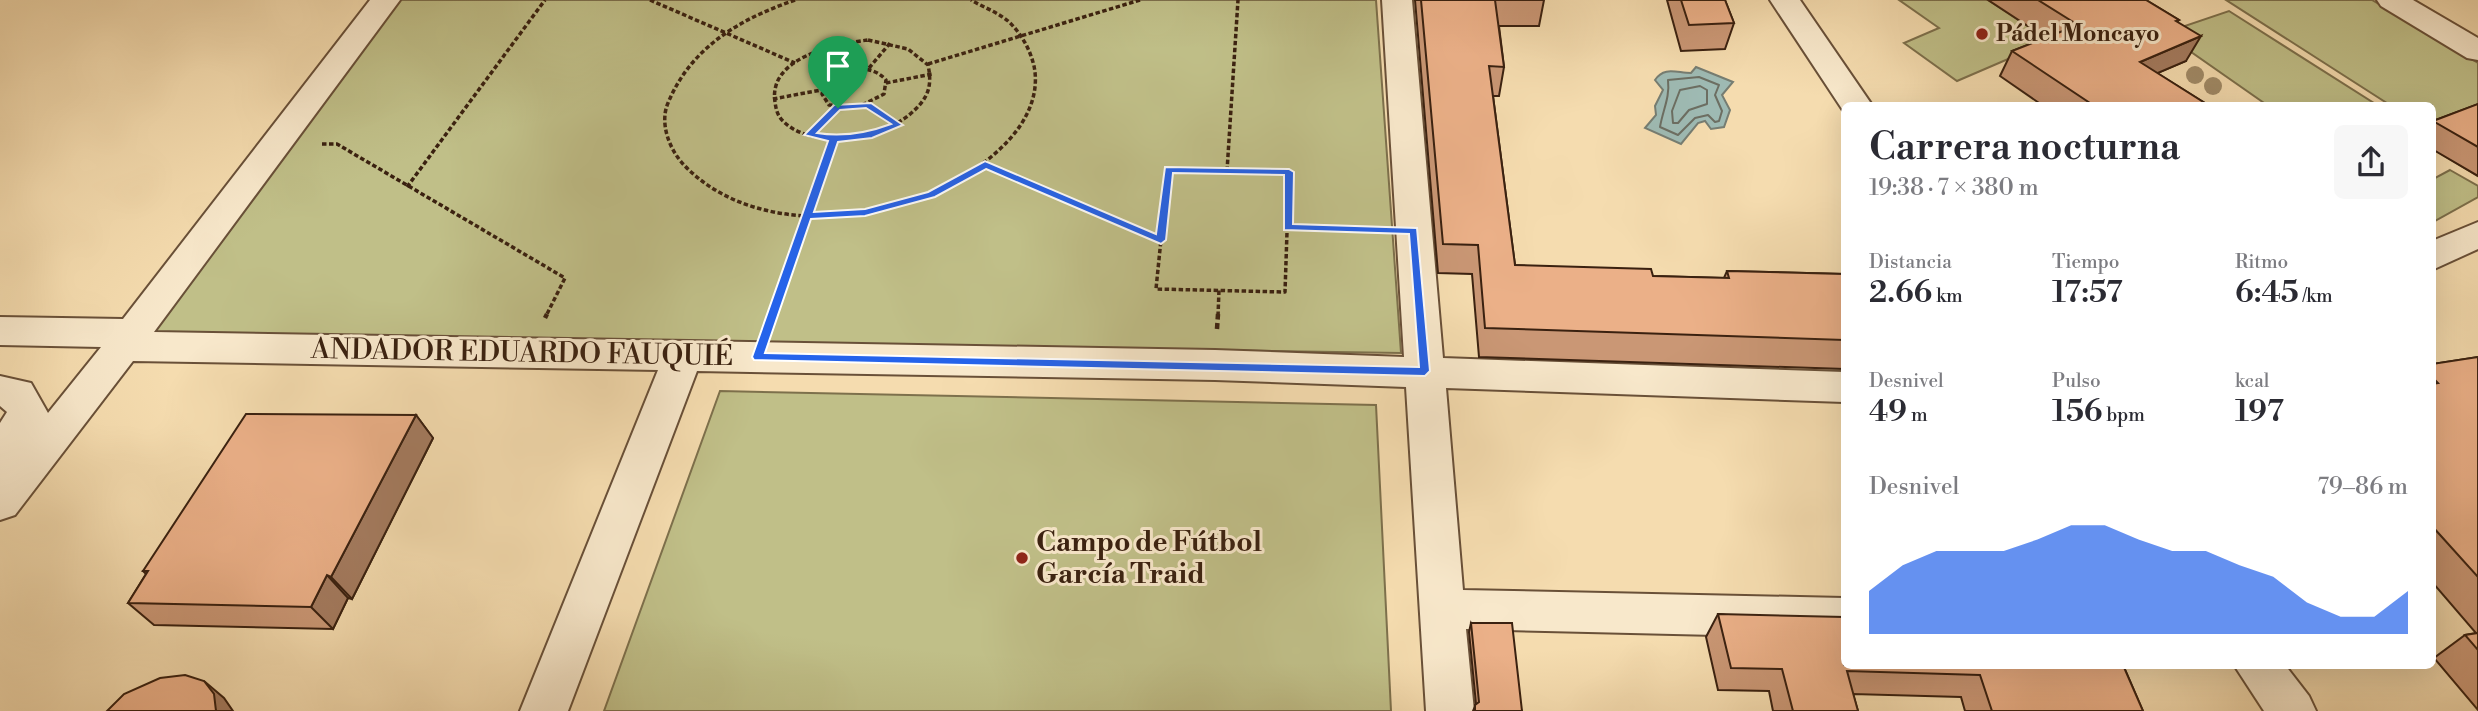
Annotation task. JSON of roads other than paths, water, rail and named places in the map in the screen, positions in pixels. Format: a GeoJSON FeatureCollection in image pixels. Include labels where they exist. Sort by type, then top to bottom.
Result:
{"type":"FeatureCollection","features":[{"type":"Feature","properties":{"kind":"street"},"geometry":{"type":"LineString","coordinates":[[0,503],[128,340],[384,0]]}},
{"type":"Feature","properties":{"kind":"street"},"geometry":{"type":"LineString","coordinates":[[1397,0],[1450,711]]}},
{"type":"Feature","properties":{"kind":"street"},"geometry":{"type":"LineString","coordinates":[[1785,0],[1854,102]]}},
{"type":"Feature","properties":{"kind":"street"},"geometry":{"type":"LineString","coordinates":[[2392,0],[2478,51]]}},
{"type":"Feature","properties":{"kind":"street"},"geometry":{"type":"LineString","coordinates":[[2436,255],[2478,234]]}},
{"type":"Feature","properties":{"kind":"street","name":"ANDADOR EDUARDO FAUQUIÉ"},"geometry":{"type":"LineString","coordinates":[[0,331],[128,340],[528,353],[1425,371],[1841,387]]}},
{"type":"Feature","properties":{"kind":"street"},"geometry":{"type":"LineString","coordinates":[[544,711],[683,356]]}},
{"type":"Feature","properties":{"kind":"street"},"geometry":{"type":"LineString","coordinates":[[0,391],[17,394],[28,413],[0,457]]}},
{"type":"Feature","properties":{"kind":"street"},"geometry":{"type":"LineString","coordinates":[[1442,609],[1841,618]]}},
{"type":"Feature","properties":{"kind":"street"},"geometry":{"type":"LineString","coordinates":[[2260,669],[2292,711]]}},
{"type":"Feature","properties":{"kind":"water"},"geometry":{"type":"Polygon","coordinates":[[[1696,67],[1733,82],[1722,95],[1730,110],[1724,127],[1711,129],[1705,121],[1698,123],[1681,144],[1645,128],[1656,115],[1655,106],[1663,90],[1655,80],[1662,73],[1691,73],[1696,67]]]}},
{"type":"Feature","properties":{"kind":"place","name":"Pádel Moncayo"},"geometry":{"type":"Point","coordinates":[1982,34]}},
{"type":"Feature","properties":{"kind":"place","name":"Campo de Fútbol García Traid"},"geometry":{"type":"Point","coordinates":[1022,558]}}]}
